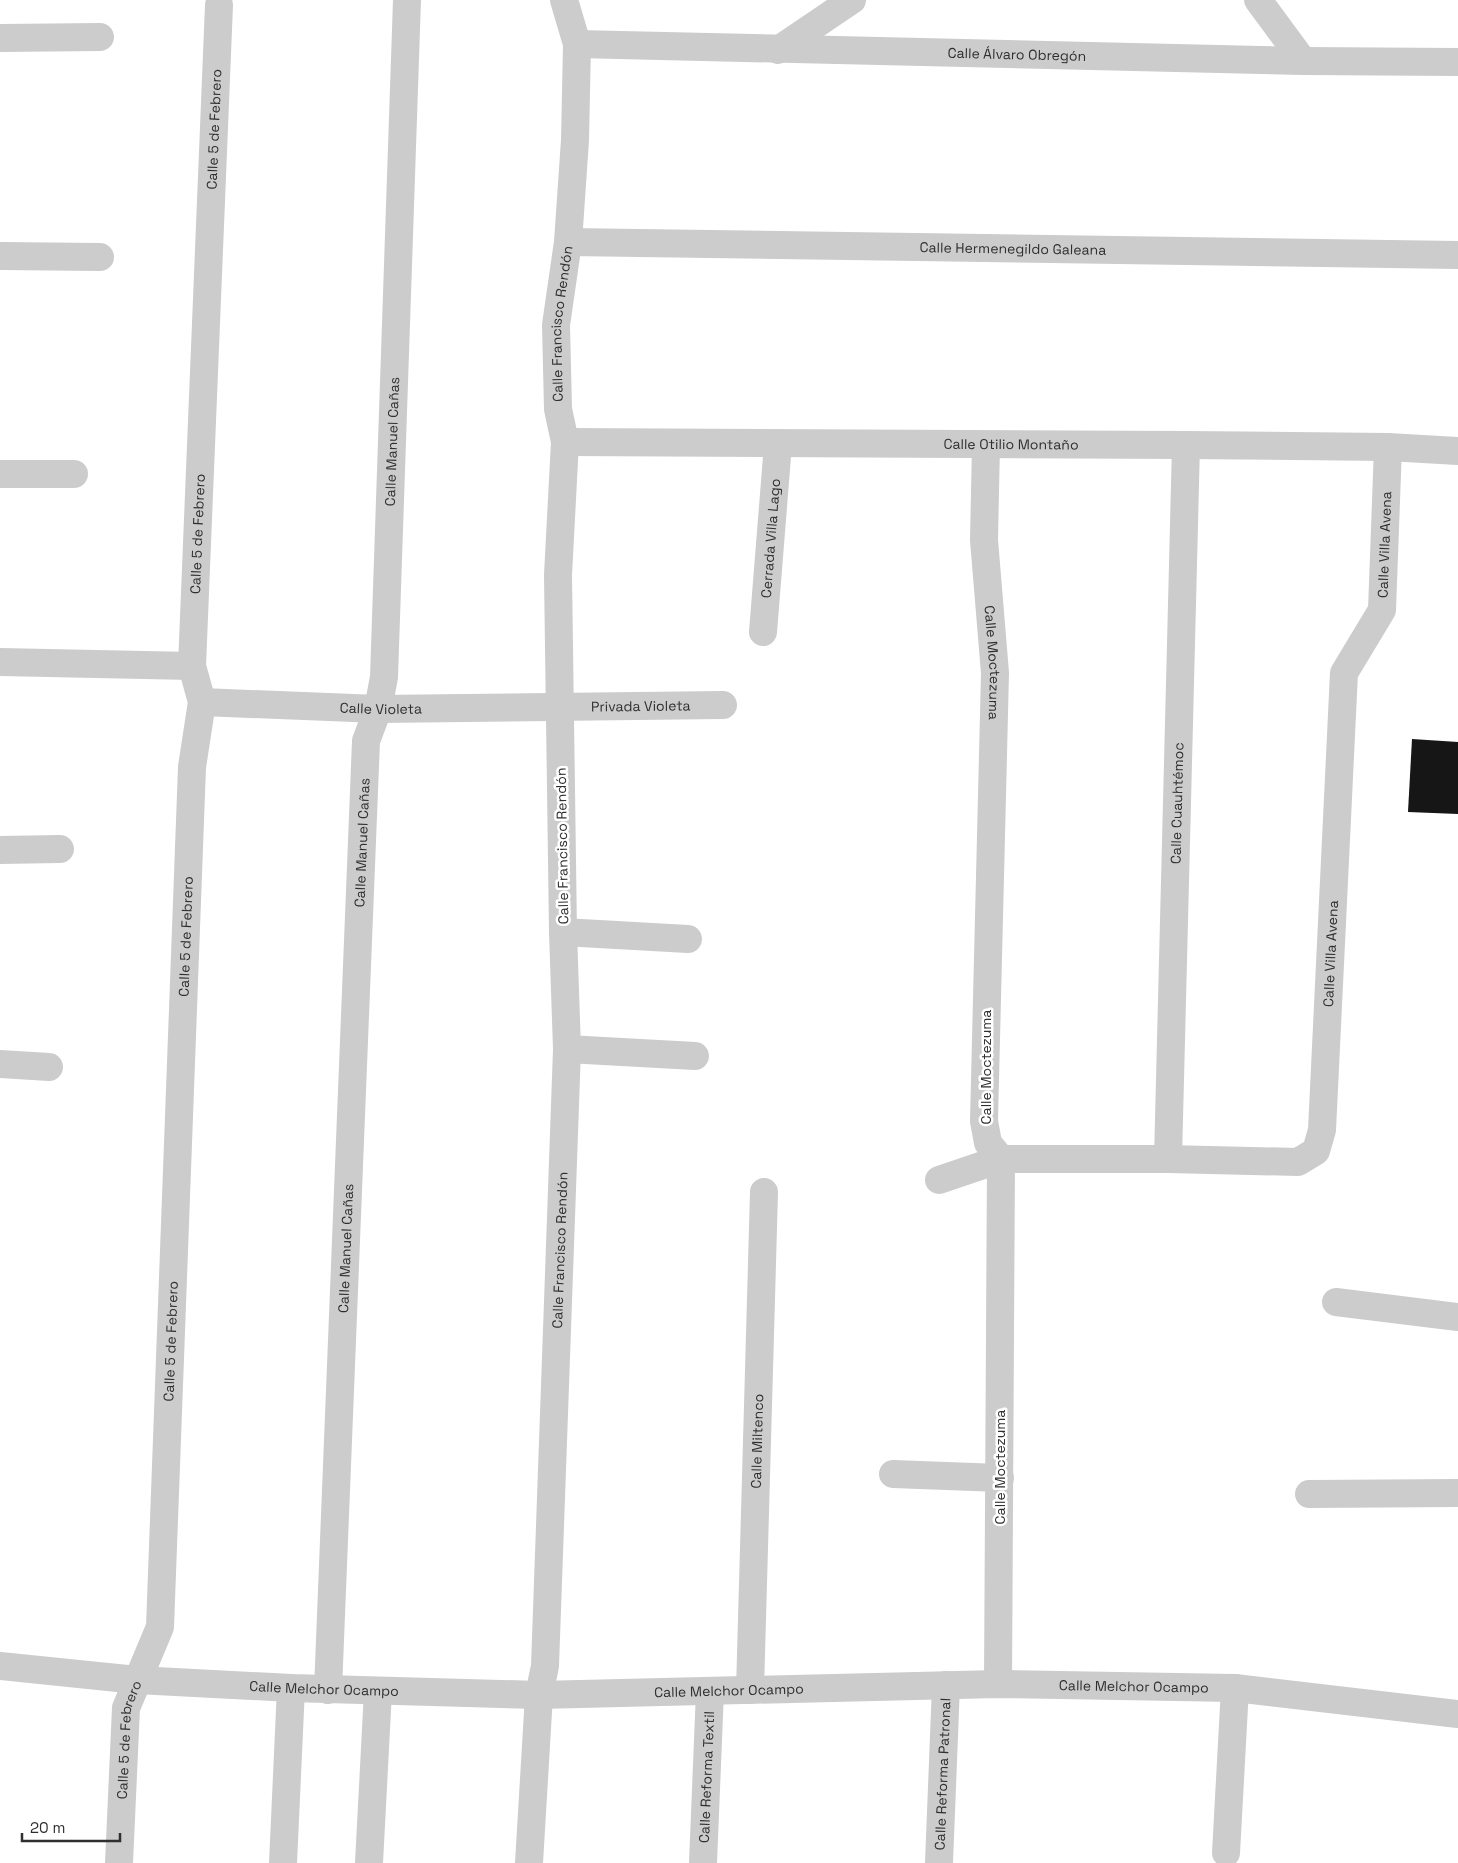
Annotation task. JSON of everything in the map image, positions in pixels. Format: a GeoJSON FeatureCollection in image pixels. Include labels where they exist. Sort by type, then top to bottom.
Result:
{"type":"FeatureCollection","features":[{"type":"Feature","properties":{"kind":"street","name":"Calle Manuel Cañas"},"geometry":{"type":"LineString","coordinates":[[328,1690],[366,741],[378,709],[384,677],[407,0]]}},
{"type":"Feature","properties":{"kind":"street","name":"Calle Francisco Rendón"},"geometry":{"type":"LineString","coordinates":[[529,1863],[539,1695],[544,1666],[568,1049],[563,932],[558,576],[565,442],[558,409],[556,325],[568,242],[574,140],[576,44],[564,0]]}},
{"type":"Feature","properties":{"kind":"street"},"geometry":{"type":"LineString","coordinates":[[778,50],[852,0]]}},
{"type":"Feature","properties":{"kind":"street"},"geometry":{"type":"LineString","coordinates":[[1258,0],[1303,61]]}},
{"type":"Feature","properties":{"kind":"street","name":"Calle 5 de Febrero"},"geometry":{"type":"LineString","coordinates":[[119,1863],[126,1708],[160,1627],[192,767],[202,702],[192,666],[218,5]]}},
{"type":"Feature","properties":{"kind":"street"},"geometry":{"type":"LineString","coordinates":[[0,38],[100,37]]}},
{"type":"Feature","properties":{"kind":"street","name":"Calle Álvaro Obregón"},"geometry":{"type":"LineString","coordinates":[[576,44],[1303,61],[1458,62]]}},
{"type":"Feature","properties":{"kind":"street","name":"Calle Hermenegildo Galeana"},"geometry":{"type":"LineString","coordinates":[[568,242],[1458,255]]}},
{"type":"Feature","properties":{"kind":"street"},"geometry":{"type":"LineString","coordinates":[[0,256],[100,257]]}},
{"type":"Feature","properties":{"kind":"street","name":"Calle Otilio Montaño"},"geometry":{"type":"LineString","coordinates":[[565,442],[1186,445],[1458,451]]}},
{"type":"Feature","properties":{"kind":"street","name":"Cerrada Villa Lago"},"geometry":{"type":"LineString","coordinates":[[763,632],[778,444]]}},
{"type":"Feature","properties":{"kind":"street","name":"Calle Moctezuma"},"geometry":{"type":"LineString","coordinates":[[986,445],[984,540],[995,673],[984,1122],[988,1143],[1001,1159],[998,1684]]}},
{"type":"Feature","properties":{"kind":"street","name":"Calle Cuauhtémoc"},"geometry":{"type":"LineString","coordinates":[[1168,1159],[1186,445]]}},
{"type":"Feature","properties":{"kind":"street","name":"Calle Villa Avena"},"geometry":{"type":"LineString","coordinates":[[939,1180],[1001,1159],[1168,1159],[1298,1162],[1316,1151],[1322,1130],[1344,673],[1382,610],[1388,448]]}},
{"type":"Feature","properties":{"kind":"street"},"geometry":{"type":"LineString","coordinates":[[0,474],[74,474]]}},
{"type":"Feature","properties":{"kind":"street"},"geometry":{"type":"LineString","coordinates":[[0,662],[192,666]]}},
{"type":"Feature","properties":{"kind":"street","name":"Calle Violeta"},"geometry":{"type":"LineString","coordinates":[[202,702],[378,709],[559,707]]}},
{"type":"Feature","properties":{"kind":"street","name":"Privada Violeta"},"geometry":{"type":"LineString","coordinates":[[559,707],[723,705]]}},
{"type":"Feature","properties":{"kind":"street"},"geometry":{"type":"LineString","coordinates":[[0,850],[60,849]]}},
{"type":"Feature","properties":{"kind":"street"},"geometry":{"type":"LineString","coordinates":[[563,932],[688,939]]}},
{"type":"Feature","properties":{"kind":"street"},"geometry":{"type":"LineString","coordinates":[[568,1049],[695,1056]]}},
{"type":"Feature","properties":{"kind":"street"},"geometry":{"type":"LineString","coordinates":[[0,1064],[49,1067]]}},
{"type":"Feature","properties":{"kind":"street","name":"Calle Miltenco"},"geometry":{"type":"LineString","coordinates":[[750,1690],[764,1192]]}},
{"type":"Feature","properties":{"kind":"street"},"geometry":{"type":"LineString","coordinates":[[1336,1302],[1458,1317]]}},
{"type":"Feature","properties":{"kind":"street"},"geometry":{"type":"LineString","coordinates":[[893,1474],[1000,1478]]}},
{"type":"Feature","properties":{"kind":"street"},"geometry":{"type":"LineString","coordinates":[[1309,1494],[1458,1493]]}},
{"type":"Feature","properties":{"kind":"street","name":"Calle Melchor Ocampo"},"geometry":{"type":"LineString","coordinates":[[0,1666],[137,1680],[328,1690],[539,1695],[998,1684],[1236,1688],[1458,1714]]}},
{"type":"Feature","properties":{"kind":"street","name":"Calle Reforma Patronal"},"geometry":{"type":"LineString","coordinates":[[939,1863],[946,1685]]}},
{"type":"Feature","properties":{"kind":"street"},"geometry":{"type":"LineString","coordinates":[[283,1863],[291,1688]]}},
{"type":"Feature","properties":{"kind":"street"},"geometry":{"type":"LineString","coordinates":[[1226,1853],[1236,1688]]}},
{"type":"Feature","properties":{"kind":"street"},"geometry":{"type":"LineString","coordinates":[[369,1863],[378,1691]]}},
{"type":"Feature","properties":{"kind":"street","name":"Calle Reforma Textil"},"geometry":{"type":"LineString","coordinates":[[703,1863],[710,1691]]}},
{"type":"Feature","properties":{"kind":"building"},"geometry":{"type":"Polygon","coordinates":[[[1412,739],[1458,742],[1458,814],[1408,812],[1412,739]]]}}]}
